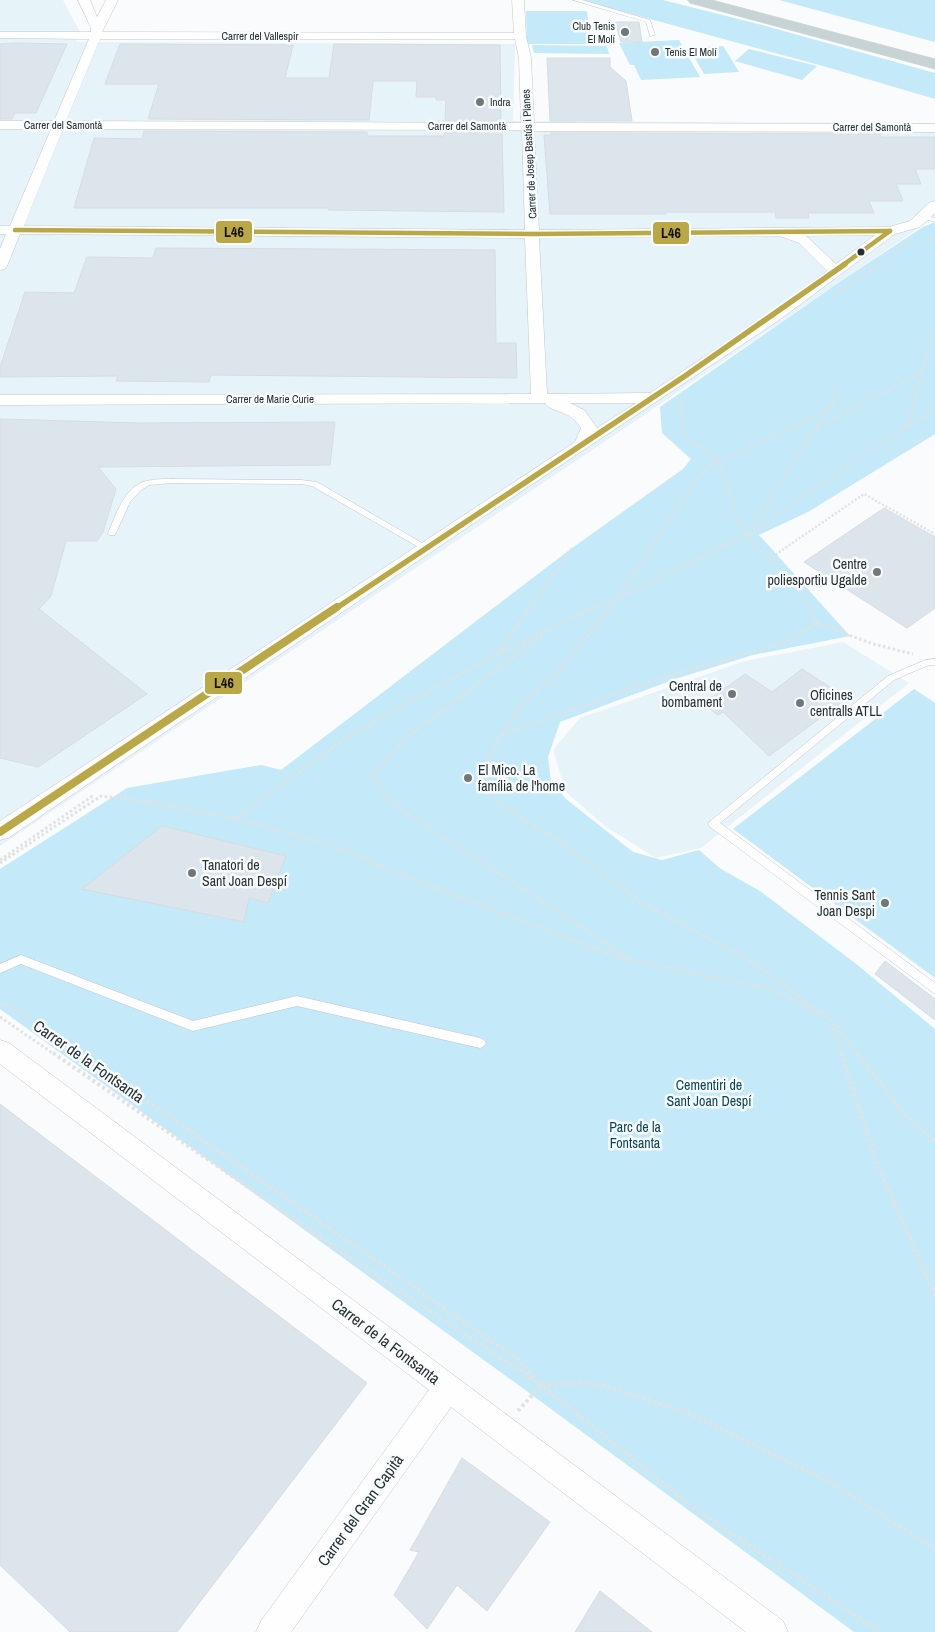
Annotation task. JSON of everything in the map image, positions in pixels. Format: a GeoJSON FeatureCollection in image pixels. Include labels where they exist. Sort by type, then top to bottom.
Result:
{"type":"FeatureCollection","features":[{"type":"Feature","properties":{"kind":"highway"},"geometry":{"type":"LineString","coordinates":[[695,0],[935,64]]}},
{"type":"Feature","properties":{"kind":"highway"},"geometry":{"type":"LineString","coordinates":[[748,0],[935,50]]}},
{"type":"Feature","properties":{"kind":"street"},"geometry":{"type":"LineString","coordinates":[[84,0],[96,32]]}},
{"type":"Feature","properties":{"kind":"street"},"geometry":{"type":"LineString","coordinates":[[0,266],[60,124],[96,32],[112,0]]}},
{"type":"Feature","properties":{"kind":"street","name":"Carrer de Josep Bastús i Planes"},"geometry":{"type":"LineString","coordinates":[[518,0],[520,36],[525,58],[526,126],[533,234],[539,399]]}},
{"type":"Feature","properties":{"kind":"street","name":"Carrer del Vallespir"},"geometry":{"type":"LineString","coordinates":[[0,35],[96,32],[520,36]]}},
{"type":"Feature","properties":{"kind":"street","name":"Carrer del Samontà"},"geometry":{"type":"LineString","coordinates":[[0,125],[935,128]]}},
{"type":"Feature","properties":{"kind":"street"},"geometry":{"type":"LineString","coordinates":[[0,230],[533,234],[890,231],[929,218],[935,205]]}},
{"type":"Feature","properties":{"kind":"street"},"geometry":{"type":"LineString","coordinates":[[776,231],[804,240],[836,272]]}},
{"type":"Feature","properties":{"kind":"street"},"geometry":{"type":"LineString","coordinates":[[0,832],[583,443],[654,398],[836,272],[890,231]]}},
{"type":"Feature","properties":{"kind":"street","name":"Carrer de Marie Curie"},"geometry":{"type":"LineString","coordinates":[[0,400],[654,398]]}},
{"type":"Feature","properties":{"kind":"street","name":"Carrer de Marie Curie"},"geometry":{"type":"LineString","coordinates":[[539,399],[573,409],[583,416],[589,428],[583,443]]}},
{"type":"Feature","properties":{"kind":"street","name":"Carrer de la Fontsanta"},"geometry":{"type":"LineString","coordinates":[[0,1050],[772,1632]]}},
{"type":"Feature","properties":{"kind":"street","name":"Carrer del Gran Capità"},"geometry":{"type":"LineString","coordinates":[[272,1632],[448,1388]]}},
{"type":"Feature","properties":{"kind":"lane"},"geometry":{"type":"LineString","coordinates":[[576,0],[648,21],[652,35]]}},
{"type":"Feature","properties":{"kind":"lane"},"geometry":{"type":"LineString","coordinates":[[112,533],[126,501],[137,489],[147,483],[173,481],[301,482],[314,484],[425,548]]}},
{"type":"Feature","properties":{"kind":"lane"},"geometry":{"type":"LineString","coordinates":[[935,662],[928,662],[891,678],[713,823],[935,989]]}},
{"type":"Feature","properties":{"kind":"lane"},"geometry":{"type":"LineString","coordinates":[[0,968],[21,959],[193,1026],[297,1001],[480,1043]]}},
{"type":"Feature","properties":{"kind":"path"},"geometry":{"type":"LineString","coordinates":[[908,426],[921,373],[933,331],[935,331]]}},
{"type":"Feature","properties":{"kind":"path"},"geometry":{"type":"LineString","coordinates":[[815,429],[921,373]]}},
{"type":"Feature","properties":{"kind":"path"},"geometry":{"type":"LineString","coordinates":[[746,535],[840,388]]}},
{"type":"Feature","properties":{"kind":"path"},"geometry":{"type":"LineString","coordinates":[[680,401],[685,437],[719,460],[736,516],[746,535],[804,596],[817,623],[873,644],[917,655]]}},
{"type":"Feature","properties":{"kind":"path"},"geometry":{"type":"LineString","coordinates":[[840,404],[705,468],[618,596],[562,668],[524,703],[501,735],[490,758],[485,783],[502,806],[558,840],[641,902],[759,966],[830,1019],[906,1116],[935,1141]]}},
{"type":"Feature","properties":{"kind":"path"},"geometry":{"type":"LineString","coordinates":[[235,818],[352,734],[498,653],[618,596],[640,588],[754,532],[908,426],[935,411]]}},
{"type":"Feature","properties":{"kind":"path"},"geometry":{"type":"LineString","coordinates":[[769,559],[864,494],[935,534]]}},
{"type":"Feature","properties":{"kind":"path"},"geometry":{"type":"LineString","coordinates":[[498,653],[572,548]]}},
{"type":"Feature","properties":{"kind":"path"},"geometry":{"type":"LineString","coordinates":[[501,735],[651,682],[785,642],[817,623]]}},
{"type":"Feature","properties":{"kind":"path"},"geometry":{"type":"LineString","coordinates":[[547,630],[408,736],[372,776],[394,806],[634,961]]}},
{"type":"Feature","properties":{"kind":"path"},"geometry":{"type":"LineString","coordinates":[[0,863],[101,796],[146,801],[235,818],[350,851],[374,864],[598,950],[634,961],[772,988],[830,1019],[877,1163],[935,1296]]}},
{"type":"Feature","properties":{"kind":"path","name":"Carrer de la Fontsanta"},"geometry":{"type":"LineString","coordinates":[[0,1004],[8,1004],[517,1359],[541,1385]]}},
{"type":"Feature","properties":{"kind":"path"},"geometry":{"type":"LineString","coordinates":[[0,1016],[378,1277],[541,1385],[698,1511],[880,1632]]}},
{"type":"Feature","properties":{"kind":"path"},"geometry":{"type":"LineString","coordinates":[[502,1428],[541,1385],[594,1383],[681,1410],[828,1480],[935,1549]]}},
{"type":"Feature","properties":{"kind":"shaded area"},"geometry":{"type":"Polygon","coordinates":[[[0,0],[63,0],[80,32],[76,42],[515,44],[513,121],[935,123],[935,217],[622,430],[0,846],[0,0]]]}},
{"type":"Feature","properties":{"kind":"shaded area"},"geometry":{"type":"Polygon","coordinates":[[[843,642],[909,683],[701,848],[656,858],[606,827],[566,792],[553,750],[580,718],[745,661],[843,642]]]}},
{"type":"Feature","properties":{"kind":"green space"},"geometry":{"type":"Polygon","coordinates":[[[580,0],[663,0],[762,25],[935,73],[935,99],[823,66],[580,0]]]}},
{"type":"Feature","properties":{"kind":"green space"},"geometry":{"type":"Polygon","coordinates":[[[779,0],[935,0],[935,42],[920,38],[779,0]]]}},
{"type":"Feature","properties":{"kind":"green space"},"geometry":{"type":"Polygon","coordinates":[[[526,11],[587,11],[591,44],[527,44],[526,11]]]}},
{"type":"Feature","properties":{"kind":"green space"},"geometry":{"type":"Polygon","coordinates":[[[679,40],[700,77],[641,80],[634,65],[630,65],[619,43],[679,40]]]}},
{"type":"Feature","properties":{"kind":"green space"},"geometry":{"type":"Polygon","coordinates":[[[532,45],[607,46],[609,54],[534,53],[532,45]]]}},
{"type":"Feature","properties":{"kind":"green space"},"geometry":{"type":"Polygon","coordinates":[[[723,46],[739,72],[704,74],[689,48],[723,46]]]}},
{"type":"Feature","properties":{"kind":"green space"},"geometry":{"type":"Polygon","coordinates":[[[749,49],[817,66],[802,80],[735,61],[749,49]]]}},
{"type":"Feature","properties":{"kind":"green space","name":"Parc de la Fontsanta"},"geometry":{"type":"Polygon","coordinates":[[[935,222],[935,434],[808,512],[759,535],[850,636],[753,655],[675,679],[560,722],[548,757],[551,781],[566,799],[633,852],[662,860],[699,850],[721,869],[760,891],[855,963],[935,1029],[935,1632],[854,1632],[532,1395],[0,1009],[0,869],[127,788],[261,765],[281,770],[572,548],[683,469],[691,459],[662,433],[660,407],[841,281],[923,227],[935,222]]]}},
{"type":"Feature","properties":{"kind":"green space","name":"Tennis Sant Joan Despi"},"geometry":{"type":"Polygon","coordinates":[[[914,689],[935,703],[935,978],[733,829],[914,689]]]}},
{"type":"Feature","properties":{"kind":"building","name":"Club Tenis El Molí"},"geometry":{"type":"Polygon","coordinates":[[[615,22],[639,22],[642,42],[621,42],[615,22]]]}},
{"type":"Feature","properties":{"kind":"building"},"geometry":{"type":"Polygon","coordinates":[[[0,44],[67,44],[36,113],[15,113],[12,119],[0,119],[0,44]]]}},
{"type":"Feature","properties":{"kind":"building"},"geometry":{"type":"Polygon","coordinates":[[[120,44],[293,45],[285,78],[329,78],[334,44],[500,45],[501,121],[445,121],[446,100],[436,100],[436,97],[416,97],[417,81],[373,81],[369,120],[148,119],[159,84],[105,84],[120,44]]]}},
{"type":"Feature","properties":{"kind":"building"},"geometry":{"type":"Polygon","coordinates":[[[547,58],[610,58],[610,67],[626,81],[632,121],[550,121],[547,58]]]}},
{"type":"Feature","properties":{"kind":"building"},"geometry":{"type":"Polygon","coordinates":[[[144,131],[367,132],[367,136],[444,136],[444,132],[502,132],[504,212],[328,210],[329,208],[74,208],[94,138],[142,139],[144,131]]]}},
{"type":"Feature","properties":{"kind":"building"},"geometry":{"type":"Polygon","coordinates":[[[551,133],[880,134],[881,137],[935,137],[935,169],[915,169],[921,184],[896,184],[903,201],[869,201],[874,213],[808,213],[809,218],[776,218],[775,212],[550,214],[544,135],[551,135],[551,133]]]}},
{"type":"Feature","properties":{"kind":"building"},"geometry":{"type":"Polygon","coordinates":[[[156,248],[495,250],[496,343],[516,343],[517,378],[211,375],[209,382],[116,381],[118,376],[0,377],[0,367],[25,292],[74,293],[87,257],[153,258],[156,248]]]}},
{"type":"Feature","properties":{"kind":"building"},"geometry":{"type":"Polygon","coordinates":[[[0,419],[139,423],[335,422],[330,465],[98,467],[116,489],[103,532],[97,541],[66,541],[51,596],[39,609],[147,694],[38,767],[0,758],[0,419]]]}},
{"type":"Feature","properties":{"kind":"building","name":"Centre poliesportiu Ugalde"},"geometry":{"type":"Polygon","coordinates":[[[884,508],[935,537],[935,608],[907,628],[804,562],[884,508]]]}},
{"type":"Feature","properties":{"kind":"building","name":"Oficines centralls ATLL"},"geometry":{"type":"Polygon","coordinates":[[[802,669],[847,698],[769,756],[723,712],[718,715],[703,704],[745,674],[772,692],[802,669]]]}},
{"type":"Feature","properties":{"kind":"building","name":"Tanatori de Sant Joan Despí"},"geometry":{"type":"Polygon","coordinates":[[[162,826],[286,856],[268,903],[249,898],[244,922],[82,889],[162,826]]]}},
{"type":"Feature","properties":{"kind":"building"},"geometry":{"type":"Polygon","coordinates":[[[885,961],[935,999],[935,1020],[875,974],[885,961]]]}},
{"type":"Feature","properties":{"kind":"building"},"geometry":{"type":"Polygon","coordinates":[[[0,1104],[367,1383],[177,1632],[70,1632],[0,1565],[0,1104]]]}},
{"type":"Feature","properties":{"kind":"building"},"geometry":{"type":"Polygon","coordinates":[[[462,1458],[550,1522],[487,1611],[457,1585],[427,1629],[394,1595],[419,1552],[410,1550],[462,1458]]]}},
{"type":"Feature","properties":{"kind":"building"},"geometry":{"type":"Polygon","coordinates":[[[600,1591],[652,1632],[575,1632],[600,1591]]]}},
{"type":"Feature","properties":{"kind":"transit line","name":"L46"},"geometry":{"type":"LineString","coordinates":[[15,230],[533,234],[890,231]]}},
{"type":"Feature","properties":{"kind":"transit line","name":"L46"},"geometry":{"type":"LineString","coordinates":[[0,832],[685,376],[789,305],[890,231]]}},
{"type":"Feature","properties":{"kind":"place","name":"Club Tenis El Molí"},"geometry":{"type":"Point","coordinates":[625,32]}},
{"type":"Feature","properties":{"kind":"place","name":"Tenis El Molí"},"geometry":{"type":"Point","coordinates":[655,52]}},
{"type":"Feature","properties":{"kind":"place","name":"Indra"},"geometry":{"type":"Point","coordinates":[480,102]}},
{"type":"Feature","properties":{"kind":"place","name":"Centre poliesportiu Ugalde"},"geometry":{"type":"Point","coordinates":[877,572]}},
{"type":"Feature","properties":{"kind":"place","name":"Central de bombament"},"geometry":{"type":"Point","coordinates":[732,694]}},
{"type":"Feature","properties":{"kind":"place","name":"Oficines centralls ATLL"},"geometry":{"type":"Point","coordinates":[800,703]}},
{"type":"Feature","properties":{"kind":"place","name":"El Mico. La família de l'home"},"geometry":{"type":"Point","coordinates":[468,778]}},
{"type":"Feature","properties":{"kind":"place","name":"Tanatori de Sant Joan Despí"},"geometry":{"type":"Point","coordinates":[192,873]}},
{"type":"Feature","properties":{"kind":"place","name":"Tennis Sant Joan Despi"},"geometry":{"type":"Point","coordinates":[885,903]}},
{"type":"Feature","properties":{"kind":"park label","name":"Cementiri de Sant Joan Despí"},"geometry":{"type":"Point","coordinates":[709,1094]}}]}
